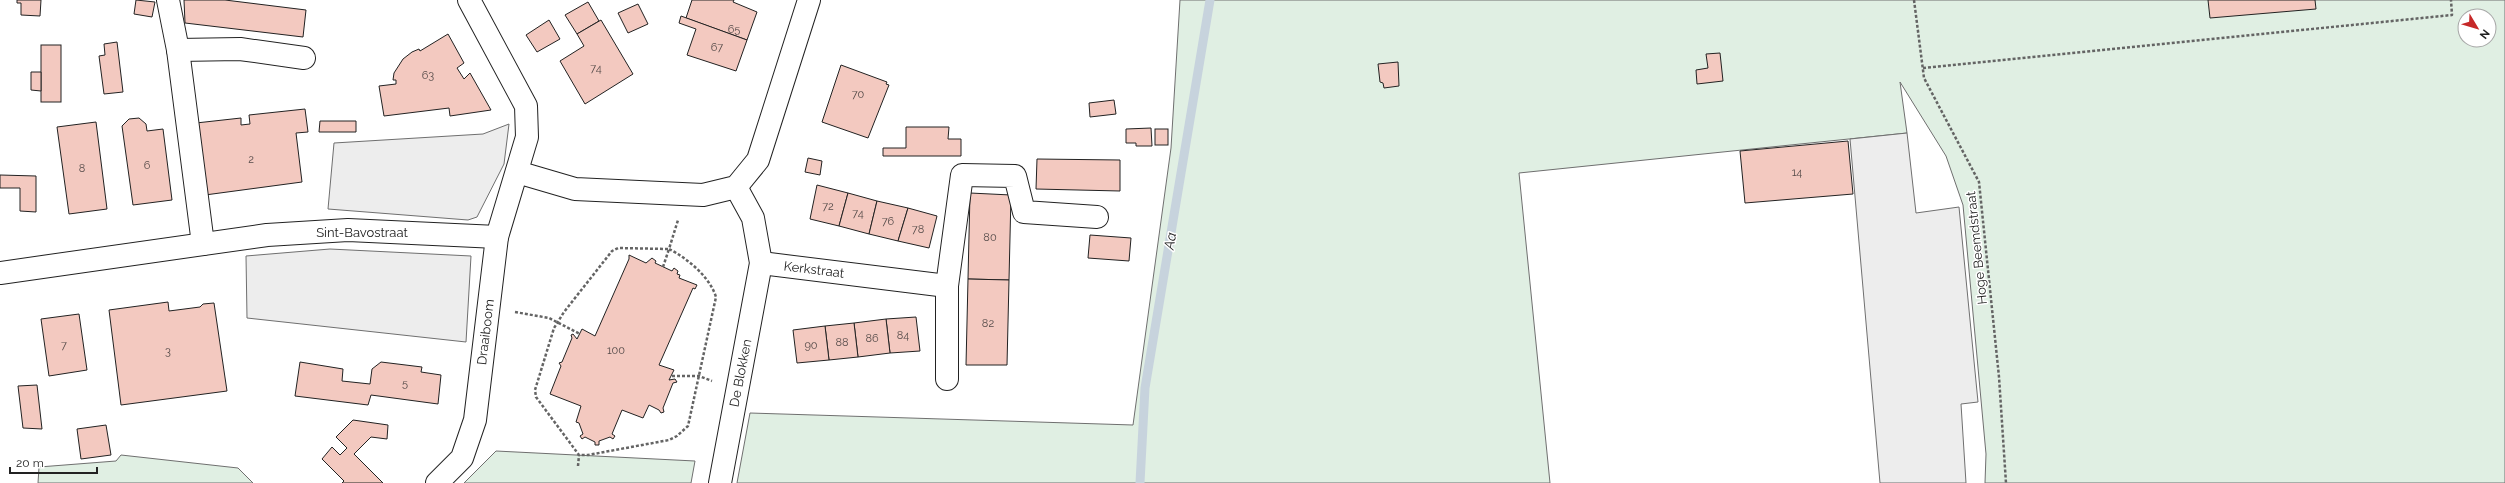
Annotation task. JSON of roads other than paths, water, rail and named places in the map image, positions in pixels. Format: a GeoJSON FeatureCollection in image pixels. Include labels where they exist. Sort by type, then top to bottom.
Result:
{"type":"FeatureCollection","features":[{"type":"Feature","properties":{"kind":"street"},"geometry":{"type":"LineString","coordinates":[[168,0],[178,50],[203,244]]}},
{"type":"Feature","properties":{"kind":"street","name":"Draaiboom"},"geometry":{"type":"LineString","coordinates":[[437,483],[462,458],[475,420],[497,237],[527,137],[526,106],[470,0]]}},
{"type":"Feature","properties":{"kind":"street"},"geometry":{"type":"LineString","coordinates":[[517,172],[575,189],[703,195],[736,187],[758,160],[809,0]]}},
{"type":"Feature","properties":{"kind":"street"},"geometry":{"type":"LineString","coordinates":[[178,50],[240,49],[304,58]]}},
{"type":"Feature","properties":{"kind":"street"},"geometry":{"type":"LineString","coordinates":[[947,379],[947,286],[958,194],[962,175],[1016,176],[1024,212],[1097,217]]}},
{"type":"Feature","properties":{"kind":"street"},"geometry":{"type":"LineString","coordinates":[[736,187],[753,218],[761,263]]}},
{"type":"Feature","properties":{"kind":"street","name":"Sint-Bavostraat"},"geometry":{"type":"LineString","coordinates":[[0,273],[267,235],[348,230],[497,237]]}},
{"type":"Feature","properties":{"kind":"street","name":"Kerkstraat"},"geometry":{"type":"LineString","coordinates":[[761,263],[947,286]]}},
{"type":"Feature","properties":{"kind":"street","name":"De Blokken"},"geometry":{"type":"LineString","coordinates":[[720,483],[761,263]]}},
{"type":"Feature","properties":{"kind":"waterway","name":"Aa"},"geometry":{"type":"LineString","coordinates":[[1140,483],[1145,388],[1210,0]]}}]}
